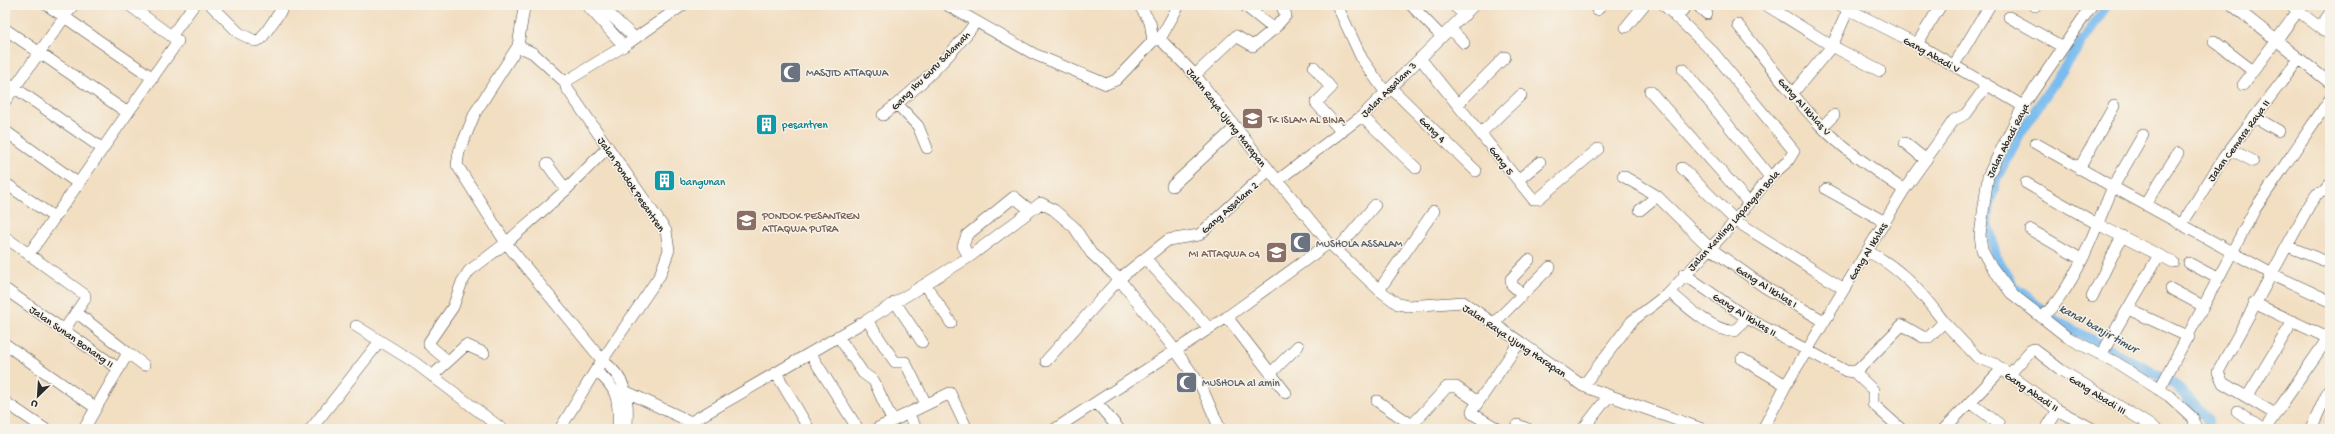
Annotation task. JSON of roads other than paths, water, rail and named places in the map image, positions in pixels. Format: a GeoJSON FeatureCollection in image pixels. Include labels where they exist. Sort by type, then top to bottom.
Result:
{"type":"FeatureCollection","features":[{"type":"Feature","properties":{"kind":"street"},"geometry":{"type":"LineString","coordinates":[[47,5],[153,78]]}},
{"type":"Feature","properties":{"kind":"street"},"geometry":{"type":"LineString","coordinates":[[5,101],[73,5]]}},
{"type":"Feature","properties":{"kind":"street"},"geometry":{"type":"LineString","coordinates":[[29,254],[178,41],[172,35],[129,5]]}},
{"type":"Feature","properties":{"kind":"street"},"geometry":{"type":"LineString","coordinates":[[172,35],[194,5]]}},
{"type":"Feature","properties":{"kind":"street"},"geometry":{"type":"LineString","coordinates":[[211,5],[239,33],[255,41],[261,39],[285,5]]}},
{"type":"Feature","properties":{"kind":"street"},"geometry":{"type":"LineString","coordinates":[[526,5],[524,8],[518,46],[475,113],[459,152],[456,165],[506,243],[599,366],[614,389],[619,404],[618,429]]}},
{"type":"Feature","properties":{"kind":"street"},"geometry":{"type":"LineString","coordinates":[[587,5],[624,46]]}},
{"type":"Feature","properties":{"kind":"street"},"geometry":{"type":"LineString","coordinates":[[600,5],[635,38]]}},
{"type":"Feature","properties":{"kind":"street"},"geometry":{"type":"LineString","coordinates":[[565,82],[624,46],[683,5]]}},
{"type":"Feature","properties":{"kind":"street"},"geometry":{"type":"LineString","coordinates":[[947,5],[961,9],[976,22],[1034,54],[1106,84],[1116,80],[1156,40],[1179,5]]}},
{"type":"Feature","properties":{"kind":"street"},"geometry":{"type":"LineString","coordinates":[[1139,5],[1150,22],[1156,40]]}},
{"type":"Feature","properties":{"kind":"street"},"geometry":{"type":"LineString","coordinates":[[1244,5],[1274,29]]}},
{"type":"Feature","properties":{"kind":"street"},"geometry":{"type":"LineString","coordinates":[[1195,75],[1234,37],[1239,36],[1253,46],[1274,29],[1285,16],[1283,10],[1285,5]]}},
{"type":"Feature","properties":{"kind":"street","name":"Gang 4"},"geometry":{"type":"LineString","coordinates":[[1337,5],[1362,59],[1388,91],[1476,171]]}},
{"type":"Feature","properties":{"kind":"street"},"geometry":{"type":"LineString","coordinates":[[1411,5],[1442,38]]}},
{"type":"Feature","properties":{"kind":"street"},"geometry":{"type":"LineString","coordinates":[[1453,5],[1464,15]]}},
{"type":"Feature","properties":{"kind":"street","name":"Jalan Assalam 3"},"geometry":{"type":"LineString","coordinates":[[1277,181],[1362,116],[1474,5]]}},
{"type":"Feature","properties":{"kind":"street"},"geometry":{"type":"LineString","coordinates":[[1626,27],[1644,5]]}},
{"type":"Feature","properties":{"kind":"street"},"geometry":{"type":"LineString","coordinates":[[1664,5],[1676,18],[1687,5]]}},
{"type":"Feature","properties":{"kind":"street"},"geometry":{"type":"LineString","coordinates":[[1697,5],[1708,14]]}},
{"type":"Feature","properties":{"kind":"street"},"geometry":{"type":"LineString","coordinates":[[1766,5],[1832,46],[1880,71]]}},
{"type":"Feature","properties":{"kind":"street"},"geometry":{"type":"LineString","coordinates":[[1918,44],[1941,5]]}},
{"type":"Feature","properties":{"kind":"street"},"geometry":{"type":"LineString","coordinates":[[1954,65],[1990,5]]}},
{"type":"Feature","properties":{"kind":"street","name":"Jalan Abadi Raya"},"geometry":{"type":"LineString","coordinates":[[2092,5],[2023,106],[1988,176],[1980,235],[1982,250],[1989,263],[2010,292],[2044,316],[2067,337],[2106,349],[2163,382],[2193,418],[2197,429]]}},
{"type":"Feature","properties":{"kind":"street"},"geometry":{"type":"LineString","coordinates":[[2232,5],[2330,83]]}},
{"type":"Feature","properties":{"kind":"street"},"geometry":{"type":"LineString","coordinates":[[1792,94],[1832,46],[1844,7]]}},
{"type":"Feature","properties":{"kind":"street","name":"Gang Abadi V"},"geometry":{"type":"LineString","coordinates":[[1844,7],[1918,44],[2023,106]]}},
{"type":"Feature","properties":{"kind":"street"},"geometry":{"type":"LineString","coordinates":[[2243,85],[2277,41],[2295,8],[2330,35]]}},
{"type":"Feature","properties":{"kind":"street"},"geometry":{"type":"LineString","coordinates":[[2320,27],[2330,13]]}},
{"type":"Feature","properties":{"kind":"street"},"geometry":{"type":"LineString","coordinates":[[2009,17],[2063,48]]}},
{"type":"Feature","properties":{"kind":"street","name":"Jalan Kavling Lapangan Bola"},"geometry":{"type":"LineString","coordinates":[[1583,386],[1632,321],[1670,292],[1684,274],[1736,221],[1770,177],[1788,161],[1794,152],[1794,148],[1713,52],[1676,18]]}},
{"type":"Feature","properties":{"kind":"street","name":"Gang Ibu Guru Salamah"},"geometry":{"type":"LineString","coordinates":[[883,116],[898,104],[962,41],[976,22]]}},
{"type":"Feature","properties":{"kind":"street","name":"Gang Al Ikhlas V"},"geometry":{"type":"LineString","coordinates":[[1738,25],[1792,94],[1822,127],[1858,158],[1904,190]]}},
{"type":"Feature","properties":{"kind":"street"},"geometry":{"type":"LineString","coordinates":[[5,29],[128,113]]}},
{"type":"Feature","properties":{"kind":"street"},"geometry":{"type":"LineString","coordinates":[[1451,29],[1464,43]]}},
{"type":"Feature","properties":{"kind":"street","name":"Jalan Raya Ujung Harapan"},"geometry":{"type":"LineString","coordinates":[[1156,40],[1195,75],[1227,113],[1277,181],[1333,246],[1379,290],[1398,304],[1408,306],[1463,302],[1494,323],[1519,343],[1583,386],[1608,397],[1702,429]]}},
{"type":"Feature","properties":{"kind":"street"},"geometry":{"type":"LineString","coordinates":[[2214,41],[2253,71]]}},
{"type":"Feature","properties":{"kind":"street","name":"Jalan Pondok Pesantren"},"geometry":{"type":"LineString","coordinates":[[518,46],[533,53],[565,82],[566,86],[666,232],[669,250],[660,274],[599,366],[560,429]]}},
{"type":"Feature","properties":{"kind":"street"},"geometry":{"type":"LineString","coordinates":[[1458,104],[1505,57]]}},
{"type":"Feature","properties":{"kind":"street","name":"Gang 5"},"geometry":{"type":"LineString","coordinates":[[1420,58],[1533,199],[1538,199],[1598,149]]}},
{"type":"Feature","properties":{"kind":"street","name":"Jalan Cemara Raya II"},"geometry":{"type":"LineString","coordinates":[[2182,224],[2230,149],[2298,59]]}},
{"type":"Feature","properties":{"kind":"street"},"geometry":{"type":"LineString","coordinates":[[1314,67],[1331,88],[1316,103],[1342,132]]}},
{"type":"Feature","properties":{"kind":"street"},"geometry":{"type":"LineString","coordinates":[[1683,69],[1770,177]]}},
{"type":"Feature","properties":{"kind":"street"},"geometry":{"type":"LineString","coordinates":[[5,81],[103,149]]}},
{"type":"Feature","properties":{"kind":"street","name":"Gang Al Ikhlas"},"geometry":{"type":"LineString","coordinates":[[1763,429],[1786,385],[1904,190],[1954,120],[1966,114],[1987,85]]}},
{"type":"Feature","properties":{"kind":"street"},"geometry":{"type":"LineString","coordinates":[[1650,91],[1749,203]]}},
{"type":"Feature","properties":{"kind":"street"},"geometry":{"type":"LineString","coordinates":[[1481,133],[1521,95]]}},
{"type":"Feature","properties":{"kind":"street"},"geometry":{"type":"LineString","coordinates":[[2163,382],[2189,337],[2217,278],[2255,209],[2330,99]]}},
{"type":"Feature","properties":{"kind":"street"},"geometry":{"type":"LineString","coordinates":[[898,104],[918,126],[927,148]]}},
{"type":"Feature","properties":{"kind":"street"},"geometry":{"type":"LineString","coordinates":[[2078,169],[2114,106]]}},
{"type":"Feature","properties":{"kind":"street"},"geometry":{"type":"LineString","coordinates":[[1822,127],[1834,115]]}},
{"type":"Feature","properties":{"kind":"street"},"geometry":{"type":"LineString","coordinates":[[1362,116],[1416,168]]}},
{"type":"Feature","properties":{"kind":"street"},"geometry":{"type":"LineString","coordinates":[[2255,117],[2279,131]]}},
{"type":"Feature","properties":{"kind":"street"},"geometry":{"type":"LineString","coordinates":[[1172,186],[1236,127]]}},
{"type":"Feature","properties":{"kind":"street"},"geometry":{"type":"LineString","coordinates":[[5,131],[78,184]]}},
{"type":"Feature","properties":{"kind":"street"},"geometry":{"type":"LineString","coordinates":[[2044,316],[2060,297],[2081,260],[2099,225],[2113,187],[2142,135]]}},
{"type":"Feature","properties":{"kind":"street"},"geometry":{"type":"LineString","coordinates":[[1905,143],[1926,160]]}},
{"type":"Feature","properties":{"kind":"street"},"geometry":{"type":"LineString","coordinates":[[2035,143],[2078,169],[2146,203],[2272,274],[2330,301]]}},
{"type":"Feature","properties":{"kind":"street"},"geometry":{"type":"LineString","coordinates":[[448,361],[429,345],[429,342],[453,307],[462,282],[470,271],[506,243],[566,190],[608,146]]}},
{"type":"Feature","properties":{"kind":"street"},"geometry":{"type":"LineString","coordinates":[[2230,149],[2253,161]]}},
{"type":"Feature","properties":{"kind":"street"},"geometry":{"type":"LineString","coordinates":[[2146,203],[2178,153]]}},
{"type":"Feature","properties":{"kind":"street"},"geometry":{"type":"LineString","coordinates":[[1518,180],[1540,162]]}},
{"type":"Feature","properties":{"kind":"street"},"geometry":{"type":"LineString","coordinates":[[547,164],[566,190]]}},
{"type":"Feature","properties":{"kind":"street"},"geometry":{"type":"LineString","coordinates":[[1682,168],[1736,221],[1844,289]]}},
{"type":"Feature","properties":{"kind":"street","name":"Gang Assalam 2"},"geometry":{"type":"LineString","coordinates":[[1046,361],[1119,279],[1168,240],[1199,235],[1269,170]]}},
{"type":"Feature","properties":{"kind":"street","name":"Gang Al Ikhlas I"},"geometry":{"type":"LineString","coordinates":[[1623,176],[1657,196],[1710,248],[1766,288],[1824,321]]}},
{"type":"Feature","properties":{"kind":"street"},"geometry":{"type":"LineString","coordinates":[[5,183],[54,218]]}},
{"type":"Feature","properties":{"kind":"street"},"geometry":{"type":"LineString","coordinates":[[2026,183],[2099,225],[2173,262]]}},
{"type":"Feature","properties":{"kind":"street"},"geometry":{"type":"LineString","coordinates":[[2275,414],[2223,383],[2218,372],[2254,303],[2317,194],[2324,191],[2330,184]]}},
{"type":"Feature","properties":{"kind":"street"},"geometry":{"type":"LineString","coordinates":[[1826,189],[1885,222]]}},
{"type":"Feature","properties":{"kind":"street"},"geometry":{"type":"LineString","coordinates":[[1640,210],[1657,196]]}},
{"type":"Feature","properties":{"kind":"street"},"geometry":{"type":"LineString","coordinates":[[969,256],[963,246],[967,235],[1014,197],[1030,210]]}},
{"type":"Feature","properties":{"kind":"street"},"geometry":{"type":"LineString","coordinates":[[626,392],[694,425],[776,373],[867,320],[969,256],[1041,203],[1054,210],[1074,228],[1091,253],[1119,279],[1176,351],[1201,386],[1220,429]]}},
{"type":"Feature","properties":{"kind":"street"},"geometry":{"type":"LineString","coordinates":[[1057,429],[1333,246],[1375,205]]}},
{"type":"Feature","properties":{"kind":"street"},"geometry":{"type":"LineString","coordinates":[[1379,290],[1434,211]]}},
{"type":"Feature","properties":{"kind":"street"},"geometry":{"type":"LineString","coordinates":[[2031,230],[2081,260]]}},
{"type":"Feature","properties":{"kind":"street"},"geometry":{"type":"LineString","coordinates":[[2092,297],[2122,236]]}},
{"type":"Feature","properties":{"kind":"street"},"geometry":{"type":"LineString","coordinates":[[5,237],[85,295],[64,330]]}},
{"type":"Feature","properties":{"kind":"street"},"geometry":{"type":"LineString","coordinates":[[2287,246],[2329,261]]}},
{"type":"Feature","properties":{"kind":"street"},"geometry":{"type":"LineString","coordinates":[[1867,251],[1890,264],[1907,277],[1944,322],[1977,357],[1995,364],[2005,373]]}},
{"type":"Feature","properties":{"kind":"street"},"geometry":{"type":"LineString","coordinates":[[2106,349],[2159,255]]}},
{"type":"Feature","properties":{"kind":"street"},"geometry":{"type":"LineString","coordinates":[[1145,258],[1208,328]]}},
{"type":"Feature","properties":{"kind":"street"},"geometry":{"type":"LineString","coordinates":[[1522,294],[1512,285],[1511,279],[1529,260]]}},
{"type":"Feature","properties":{"kind":"street"},"geometry":{"type":"LineString","coordinates":[[2189,263],[2217,278]]}},
{"type":"Feature","properties":{"kind":"street"},"geometry":{"type":"LineString","coordinates":[[1494,323],[1550,267]]}},
{"type":"Feature","properties":{"kind":"street","name":"Gang Al Ikhlas II"},"geometry":{"type":"LineString","coordinates":[[1684,274],[1747,318],[1846,371],[1854,372]]}},
{"type":"Feature","properties":{"kind":"street"},"geometry":{"type":"LineString","coordinates":[[925,284],[951,323]]}},
{"type":"Feature","properties":{"kind":"street","name":"Jalan Sunan Bonang II"},"geometry":{"type":"LineString","coordinates":[[5,289],[119,369]]}},
{"type":"Feature","properties":{"kind":"street"},"geometry":{"type":"LineString","coordinates":[[2171,289],[2203,306]]}},
{"type":"Feature","properties":{"kind":"street"},"geometry":{"type":"LineString","coordinates":[[1670,292],[1694,312],[1727,332],[1735,331],[1747,318]]}},
{"type":"Feature","properties":{"kind":"street"},"geometry":{"type":"LineString","coordinates":[[895,302],[922,342]]}},
{"type":"Feature","properties":{"kind":"street"},"geometry":{"type":"LineString","coordinates":[[2254,303],[2329,338],[2265,429]]}},
{"type":"Feature","properties":{"kind":"street"},"geometry":{"type":"LineString","coordinates":[[2128,309],[2189,337]]}},
{"type":"Feature","properties":{"kind":"street"},"geometry":{"type":"LineString","coordinates":[[76,312],[144,365]]}},
{"type":"Feature","properties":{"kind":"street"},"geometry":{"type":"LineString","coordinates":[[1227,317],[1286,393]]}},
{"type":"Feature","properties":{"kind":"street"},"geometry":{"type":"LineString","coordinates":[[867,320],[895,362],[906,362],[926,404]]}},
{"type":"Feature","properties":{"kind":"street"},"geometry":{"type":"LineString","coordinates":[[2247,397],[2293,321]]}},
{"type":"Feature","properties":{"kind":"street"},"geometry":{"type":"LineString","coordinates":[[1901,429],[1872,404],[1873,390],[1854,372],[1902,325],[1924,337],[1929,337],[1944,322]]}},
{"type":"Feature","properties":{"kind":"street"},"geometry":{"type":"LineString","coordinates":[[356,326],[432,376],[502,429]]}},
{"type":"Feature","properties":{"kind":"street"},"geometry":{"type":"LineString","coordinates":[[838,336],[863,373],[874,381],[892,420]]}},
{"type":"Feature","properties":{"kind":"street"},"geometry":{"type":"LineString","coordinates":[[311,429],[380,341]]}},
{"type":"Feature","properties":{"kind":"street"},"geometry":{"type":"LineString","coordinates":[[1498,429],[1473,414],[1472,411],[1519,343]]}},
{"type":"Feature","properties":{"kind":"street"},"geometry":{"type":"LineString","coordinates":[[5,344],[96,408]]}},
{"type":"Feature","properties":{"kind":"street"},"geometry":{"type":"LineString","coordinates":[[432,376],[466,345],[484,353]]}},
{"type":"Feature","properties":{"kind":"street"},"geometry":{"type":"LineString","coordinates":[[1271,373],[1298,346]]}},
{"type":"Feature","properties":{"kind":"street","name":"Gang Abadi III"},"geometry":{"type":"LineString","coordinates":[[2005,373],[2033,349],[2061,370],[2156,429]]}},
{"type":"Feature","properties":{"kind":"street"},"geometry":{"type":"LineString","coordinates":[[85,429],[128,353]]}},
{"type":"Feature","properties":{"kind":"street"},"geometry":{"type":"LineString","coordinates":[[810,353],[858,429]]}},
{"type":"Feature","properties":{"kind":"street"},"geometry":{"type":"LineString","coordinates":[[1742,358],[1786,385]]}},
{"type":"Feature","properties":{"kind":"street"},"geometry":{"type":"LineString","coordinates":[[599,366],[614,369],[626,392],[627,429]]}},
{"type":"Feature","properties":{"kind":"street"},"geometry":{"type":"LineString","coordinates":[[776,373],[809,429]]}},
{"type":"Feature","properties":{"kind":"street","name":"Gang Abadi II"},"geometry":{"type":"LineString","coordinates":[[1944,429],[1970,402],[2005,373],[2058,410],[2093,429]]}},
{"type":"Feature","properties":{"kind":"street"},"geometry":{"type":"LineString","coordinates":[[1377,401],[1415,427],[1447,387],[1456,387],[1478,402]]}},
{"type":"Feature","properties":{"kind":"street"},"geometry":{"type":"LineString","coordinates":[[2311,429],[2330,388]]}},
{"type":"Feature","properties":{"kind":"street"},"geometry":{"type":"LineString","coordinates":[[876,429],[926,404],[951,394],[967,429]]}},
{"type":"Feature","properties":{"kind":"street"},"geometry":{"type":"LineString","coordinates":[[1582,429],[1608,397]]}},
{"type":"Feature","properties":{"kind":"street"},"geometry":{"type":"LineString","coordinates":[[5,402],[45,429]]}},
{"type":"Feature","properties":{"kind":"street"},"geometry":{"type":"LineString","coordinates":[[1970,402],[1999,424]]}},
{"type":"Feature","properties":{"kind":"street"},"geometry":{"type":"LineString","coordinates":[[1097,403],[1119,429]]}},
{"type":"Feature","properties":{"kind":"street"},"geometry":{"type":"LineString","coordinates":[[2046,429],[2058,410]]}},
{"type":"Feature","properties":{"kind":"street"},"geometry":{"type":"LineString","coordinates":[[2237,411],[2262,429]]}},
{"type":"Feature","properties":{"kind":"street"},"geometry":{"type":"LineString","coordinates":[[908,413],[917,429]]}},
{"type":"Feature","properties":{"kind":"street"},"geometry":{"type":"LineString","coordinates":[[1514,429],[1518,425],[1521,425],[1528,429]]}},
{"type":"Feature","properties":{"kind":"waterway","name":"kanal banjir timur"},"geometry":{"type":"LineString","coordinates":[[2107,5],[2024,127],[1996,179],[1987,219],[1996,256],[2014,286],[2056,321],[2174,384],[2207,418],[2208,429]]}},
{"type":"Feature","properties":{"kind":"place","name":"MASJID ATTAQWA"},"geometry":{"type":"Point","coordinates":[790,72]}},
{"type":"Feature","properties":{"kind":"place","name":"TK ISLAM AL BINA"},"geometry":{"type":"Point","coordinates":[1253,119]}},
{"type":"Feature","properties":{"kind":"place","name":"pesantren"},"geometry":{"type":"Point","coordinates":[766,124]}},
{"type":"Feature","properties":{"kind":"place","name":"bangunan"},"geometry":{"type":"Point","coordinates":[664,181]}},
{"type":"Feature","properties":{"kind":"place","name":"PONDOK PESANTREN ATTAQWA PUTRA"},"geometry":{"type":"Point","coordinates":[747,221]}},
{"type":"Feature","properties":{"kind":"place","name":"MUSHOLA ASSALAM"},"geometry":{"type":"Point","coordinates":[1300,243]}},
{"type":"Feature","properties":{"kind":"place","name":"MI ATTAQWA 04"},"geometry":{"type":"Point","coordinates":[1276,253]}},
{"type":"Feature","properties":{"kind":"place","name":"MUSHOLA al amin"},"geometry":{"type":"Point","coordinates":[1187,382]}}]}
